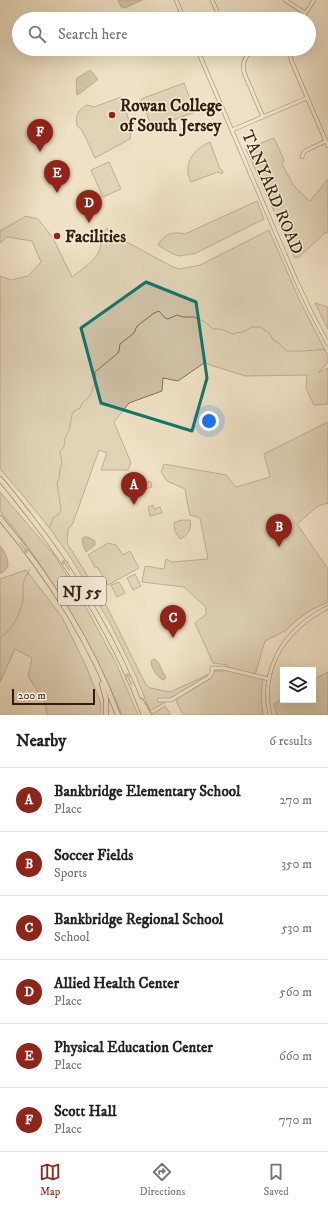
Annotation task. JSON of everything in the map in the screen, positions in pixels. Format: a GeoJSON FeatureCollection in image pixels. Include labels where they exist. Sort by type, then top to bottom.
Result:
{"type":"FeatureCollection","features":[{"type":"Feature","properties":{"kind":"highway","name":"NJ 55"},"geometry":{"type":"LineString","coordinates":[[0,479],[44,533],[75,578],[104,627],[130,679],[144,715]]}},
{"type":"Feature","properties":{"kind":"highway","name":"NJ 55"},"geometry":{"type":"LineString","coordinates":[[0,518],[28,553],[59,598],[111,695],[118,715]]}},
{"type":"Feature","properties":{"kind":"highway"},"geometry":{"type":"LineString","coordinates":[[101,676],[106,699],[106,715]]}},
{"type":"Feature","properties":{"kind":"highway"},"geometry":{"type":"LineString","coordinates":[[136,694],[139,696],[149,715]]}},
{"type":"Feature","properties":{"kind":"street"},"geometry":{"type":"LineString","coordinates":[[176,0],[181,12]]}},
{"type":"Feature","properties":{"kind":"street"},"geometry":{"type":"LineString","coordinates":[[212,0],[217,11]]}},
{"type":"Feature","properties":{"kind":"street"},"geometry":{"type":"LineString","coordinates":[[285,0],[303,12]]}},
{"type":"Feature","properties":{"kind":"street"},"geometry":{"type":"LineString","coordinates":[[306,12],[314,0]]}},
{"type":"Feature","properties":{"kind":"street","name":"TANYARD ROAD"},"geometry":{"type":"LineString","coordinates":[[200,56],[293,273],[328,344]]}},
{"type":"Feature","properties":{"kind":"street"},"geometry":{"type":"LineString","coordinates":[[246,56],[243,68],[263,116]]}},
{"type":"Feature","properties":{"kind":"street"},"geometry":{"type":"LineString","coordinates":[[291,56],[292,64],[328,146]]}},
{"type":"Feature","properties":{"kind":"street"},"geometry":{"type":"LineString","coordinates":[[232,130],[307,98]]}},
{"type":"Feature","properties":{"kind":"street"},"geometry":{"type":"LineString","coordinates":[[302,157],[304,152],[307,150],[326,141]]}},
{"type":"Feature","properties":{"kind":"street"},"geometry":{"type":"LineString","coordinates":[[270,715],[267,695],[269,679],[276,657],[287,639],[305,621],[328,607]]}},
{"type":"Feature","properties":{"kind":"street"},"geometry":{"type":"LineString","coordinates":[[159,700],[170,700],[179,696],[209,677],[212,674],[212,668],[223,668],[269,679]]}},
{"type":"Feature","properties":{"kind":"highlighted area"},"geometry":{"type":"Polygon","coordinates":[[[146,282],[196,302],[207,378],[192,431],[101,403],[81,328],[146,282]]]}},
{"type":"Feature","properties":{"kind":"shaded area"},"geometry":{"type":"Polygon","coordinates":[[[118,0],[142,0],[125,8],[121,7],[118,0]]]}},
{"type":"Feature","properties":{"kind":"shaded area"},"geometry":{"type":"Polygon","coordinates":[[[90,70],[97,80],[77,95],[76,79],[90,70]]]}},
{"type":"Feature","properties":{"kind":"shaded area"},"geometry":{"type":"Polygon","coordinates":[[[184,83],[195,112],[152,128],[141,99],[184,83]]]}},
{"type":"Feature","properties":{"kind":"shaded area"},"geometry":{"type":"Polygon","coordinates":[[[121,97],[130,124],[130,139],[95,158],[82,130],[77,126],[76,119],[78,113],[87,105],[94,107],[121,97]]]}},
{"type":"Feature","properties":{"kind":"shaded area"},"geometry":{"type":"Polygon","coordinates":[[[274,138],[284,160],[282,164],[294,186],[310,201],[328,180],[328,232],[325,233],[299,257],[295,258],[246,149],[274,138]]]}},
{"type":"Feature","properties":{"kind":"shaded area"},"geometry":{"type":"Polygon","coordinates":[[[210,142],[220,169],[223,171],[222,174],[218,172],[191,182],[188,167],[191,157],[201,147],[210,142]]]}},
{"type":"Feature","properties":{"kind":"shaded area"},"geometry":{"type":"Polygon","coordinates":[[[109,162],[121,189],[103,197],[91,170],[109,162]]]}},
{"type":"Feature","properties":{"kind":"shaded area"},"geometry":{"type":"Polygon","coordinates":[[[257,201],[264,219],[196,253],[180,256],[173,254],[158,245],[163,238],[169,234],[185,234],[257,201]]]}},
{"type":"Feature","properties":{"kind":"shaded area"},"geometry":{"type":"Polygon","coordinates":[[[26,216],[38,219],[53,238],[72,277],[88,264],[99,252],[102,236],[107,228],[114,235],[173,267],[180,269],[200,265],[269,230],[299,299],[328,356],[328,362],[318,373],[328,368],[328,404],[314,405],[306,389],[307,375],[245,376],[204,363],[178,381],[163,378],[162,391],[129,403],[114,422],[131,463],[128,470],[101,470],[107,453],[99,450],[73,523],[68,530],[67,543],[107,607],[146,685],[150,688],[170,692],[216,671],[224,671],[228,665],[213,663],[195,623],[206,614],[206,607],[184,587],[142,582],[145,566],[164,569],[166,559],[172,562],[208,559],[200,518],[190,515],[185,489],[167,481],[161,472],[164,464],[226,475],[236,487],[270,477],[264,454],[328,422],[328,503],[318,506],[297,524],[328,569],[328,602],[311,610],[285,631],[265,641],[255,675],[263,677],[261,697],[263,715],[183,715],[177,703],[177,698],[200,685],[199,682],[150,711],[136,676],[110,623],[72,560],[51,530],[0,469],[0,276],[11,280],[28,276],[41,262],[32,241],[7,237],[0,243],[0,231],[26,216]]]}},
{"type":"Feature","properties":{"kind":"shaded area"},"geometry":{"type":"Polygon","coordinates":[[[315,303],[328,307],[328,329],[315,303]]]}},
{"type":"Feature","properties":{"kind":"shaded area"},"geometry":{"type":"Polygon","coordinates":[[[140,482],[151,482],[152,487],[142,490],[140,482]]]}},
{"type":"Feature","properties":{"kind":"shaded area"},"geometry":{"type":"Polygon","coordinates":[[[0,492],[54,555],[82,600],[116,663],[138,715],[122,715],[97,661],[68,609],[36,558],[0,511],[0,492]]]}},
{"type":"Feature","properties":{"kind":"shaded area"},"geometry":{"type":"Polygon","coordinates":[[[153,505],[154,509],[160,507],[162,513],[150,516],[148,507],[153,505]]]}},
{"type":"Feature","properties":{"kind":"shaded area"},"geometry":{"type":"Polygon","coordinates":[[[190,520],[190,529],[185,536],[180,539],[175,531],[174,524],[175,522],[190,520]]]}},
{"type":"Feature","properties":{"kind":"shaded area"},"geometry":{"type":"Polygon","coordinates":[[[84,537],[88,537],[95,541],[95,545],[86,552],[82,539],[84,537]]]}},
{"type":"Feature","properties":{"kind":"shaded area"},"geometry":{"type":"Polygon","coordinates":[[[108,543],[116,545],[123,555],[130,551],[139,568],[108,585],[88,555],[108,543]]]}},
{"type":"Feature","properties":{"kind":"shaded area"},"geometry":{"type":"Polygon","coordinates":[[[0,546],[4,551],[8,564],[8,567],[2,573],[0,573],[0,546]]]}},
{"type":"Feature","properties":{"kind":"shaded area"},"geometry":{"type":"Polygon","coordinates":[[[26,570],[62,617],[86,666],[101,704],[100,715],[47,715],[45,703],[28,676],[32,658],[15,649],[0,682],[0,579],[26,570]]]}},
{"type":"Feature","properties":{"kind":"shaded area"},"geometry":{"type":"Polygon","coordinates":[[[135,574],[141,586],[133,590],[127,578],[135,574]]]}},
{"type":"Feature","properties":{"kind":"shaded area"},"geometry":{"type":"Polygon","coordinates":[[[119,582],[125,593],[117,597],[111,585],[119,582]]]}},
{"type":"Feature","properties":{"kind":"shaded area"},"geometry":{"type":"Polygon","coordinates":[[[155,659],[166,678],[164,680],[157,676],[153,668],[151,663],[152,660],[155,659]]]}},
{"type":"Feature","properties":{"kind":"shaded area"},"geometry":{"type":"Polygon","coordinates":[[[328,672],[328,715],[277,715],[274,704],[280,700],[280,703],[316,703],[316,678],[328,672]]]}},
{"type":"Feature","properties":{"kind":"shaded area"},"geometry":{"type":"Polygon","coordinates":[[[165,706],[171,715],[152,714],[165,706]]]}},
{"type":"Feature","properties":{"kind":"waterway"},"geometry":{"type":"LineString","coordinates":[[50,527],[53,518],[59,514],[61,510],[57,483],[62,463],[60,451],[64,447],[65,438],[69,430],[72,415],[74,411],[80,408],[83,402],[90,396],[95,381],[95,372],[118,353],[120,344],[134,333],[137,326],[154,313],[159,311],[165,318],[168,319],[177,315],[183,317],[194,317],[205,322],[213,329],[221,329],[233,334],[245,331],[252,327],[261,327],[269,333],[273,340],[279,343],[287,351],[325,349]]}},
{"type":"Feature","properties":{"kind":"waterway"},"geometry":{"type":"LineString","coordinates":[[0,639],[18,617],[23,599],[25,577],[30,569]]}},
{"type":"Feature","properties":{"kind":"place","name":"Rowan College of South Jersey"},"geometry":{"type":"Point","coordinates":[112,115]}},
{"type":"Feature","properties":{"kind":"place","name":"Scott Hall"},"geometry":{"type":"Point","coordinates":[40,152]}},
{"type":"Feature","properties":{"kind":"place","name":"Physical Education Center"},"geometry":{"type":"Point","coordinates":[57,193]}},
{"type":"Feature","properties":{"kind":"place","name":"Allied Health Center"},"geometry":{"type":"Point","coordinates":[89,223]}},
{"type":"Feature","properties":{"kind":"place","name":"Facilities"},"geometry":{"type":"Point","coordinates":[57,236]}},
{"type":"Feature","properties":{"kind":"place","name":"Bankbridge Elementary School"},"geometry":{"type":"Point","coordinates":[134,505]}},
{"type":"Feature","properties":{"kind":"place","name":"Soccer Fields"},"geometry":{"type":"Point","coordinates":[279,547]}},
{"type":"Feature","properties":{"kind":"place","name":"Bankbridge Regional School"},"geometry":{"type":"Point","coordinates":[173,638]}}]}
